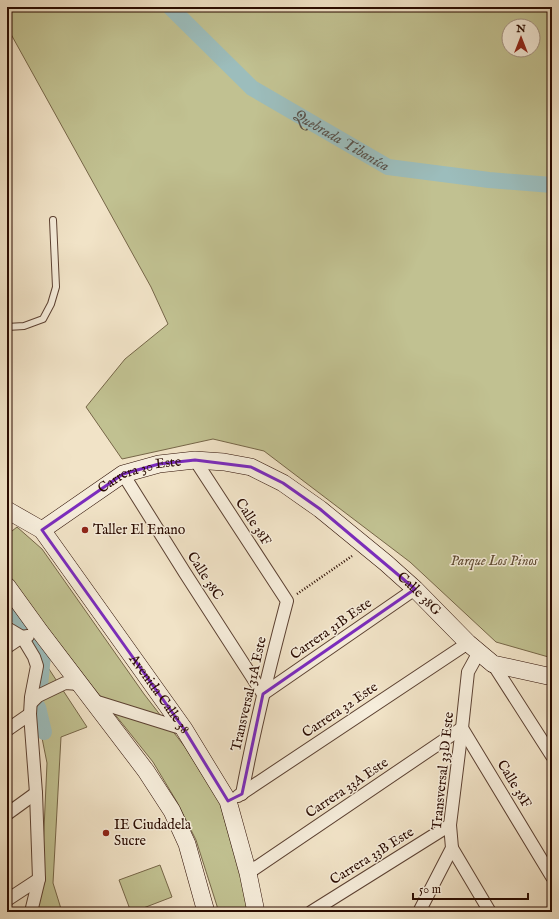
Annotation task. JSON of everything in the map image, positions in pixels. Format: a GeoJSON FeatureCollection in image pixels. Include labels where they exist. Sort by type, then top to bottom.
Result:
{"type":"FeatureCollection","features":[{"type":"Feature","properties":{"kind":"street","name":"Carrera 30 Este"},"geometry":{"type":"LineString","coordinates":[[42,530],[123,474],[158,464],[195,460],[224,462],[251,467]]}},
{"type":"Feature","properties":{"kind":"street","name":"Calle 38F"},"geometry":{"type":"LineString","coordinates":[[195,460],[287,601]]}},
{"type":"Feature","properties":{"kind":"street","name":"Calle 38G"},"geometry":{"type":"LineString","coordinates":[[251,467],[283,484],[320,509],[386,563],[415,589],[493,664],[552,756]]}},
{"type":"Feature","properties":{"kind":"street","name":"Calle 38C"},"geometry":{"type":"LineString","coordinates":[[123,474],[263,694]]}},
{"type":"Feature","properties":{"kind":"street","name":"Avenida Calle 38"},"geometry":{"type":"LineString","coordinates":[[7,510],[42,530],[235,798],[256,912]]}},
{"type":"Feature","properties":{"kind":"street"},"geometry":{"type":"LineString","coordinates":[[7,586],[91,700],[146,771],[172,811],[187,844],[206,912]]}},
{"type":"Feature","properties":{"kind":"street","name":"Carrera 31B Este"},"geometry":{"type":"LineString","coordinates":[[263,694],[415,589]]}},
{"type":"Feature","properties":{"kind":"street","name":"Transversal 31A Este"},"geometry":{"type":"LineString","coordinates":[[235,798],[249,754],[287,601]]}},
{"type":"Feature","properties":{"kind":"street"},"geometry":{"type":"LineString","coordinates":[[7,628],[22,637],[34,657],[36,666],[30,708],[36,793],[39,878],[32,912]]}},
{"type":"Feature","properties":{"kind":"street"},"geometry":{"type":"LineString","coordinates":[[7,647],[22,637],[41,633]]}},
{"type":"Feature","properties":{"kind":"street","name":"Transversal 33D Este"},"geometry":{"type":"LineString","coordinates":[[419,912],[452,848],[450,825],[468,672],[474,647]]}},
{"type":"Feature","properties":{"kind":"street","name":"Carrera 32 Este"},"geometry":{"type":"LineString","coordinates":[[235,798],[474,647]]}},
{"type":"Feature","properties":{"kind":"street"},"geometry":{"type":"LineString","coordinates":[[493,664],[552,677]]}},
{"type":"Feature","properties":{"kind":"street"},"geometry":{"type":"LineString","coordinates":[[7,730],[30,708],[38,696],[66,683],[79,684]]}},
{"type":"Feature","properties":{"kind":"street"},"geometry":{"type":"LineString","coordinates":[[91,700],[184,729]]}},
{"type":"Feature","properties":{"kind":"street","name":"Calle 38F"},"geometry":{"type":"LineString","coordinates":[[462,728],[552,877]]}},
{"type":"Feature","properties":{"kind":"street","name":"Carrera 33A Este"},"geometry":{"type":"LineString","coordinates":[[248,873],[462,728]]}},
{"type":"Feature","properties":{"kind":"street"},"geometry":{"type":"LineString","coordinates":[[7,814],[36,793]]}},
{"type":"Feature","properties":{"kind":"street","name":"Carrera 33B Este"},"geometry":{"type":"LineString","coordinates":[[311,912],[450,825]]}},
{"type":"Feature","properties":{"kind":"street"},"geometry":{"type":"LineString","coordinates":[[452,848],[490,912]]}},
{"type":"Feature","properties":{"kind":"street"},"geometry":{"type":"LineString","coordinates":[[7,900],[39,878]]}},
{"type":"Feature","properties":{"kind":"lane"},"geometry":{"type":"LineString","coordinates":[[7,327],[24,326],[43,319],[51,304],[56,287],[53,220]]}},
{"type":"Feature","properties":{"kind":"path"},"geometry":{"type":"LineString","coordinates":[[287,601],[366,547]]}},
{"type":"Feature","properties":{"kind":"highlighted area"},"geometry":{"type":"Polygon","coordinates":[[[195,460],[251,467],[283,483],[320,509],[415,589],[263,694],[242,794],[228,801],[184,729],[42,530],[123,474],[159,464],[195,460]]]}},
{"type":"Feature","properties":{"kind":"green space","name":"Parque Los Pinos"},"geometry":{"type":"Polygon","coordinates":[[[7,7],[552,7],[552,658],[496,642],[410,562],[264,451],[213,439],[122,459],[86,407],[125,359],[168,324],[151,287],[7,27],[7,7]]]}},
{"type":"Feature","properties":{"kind":"green space"},"geometry":{"type":"Polygon","coordinates":[[[17,527],[42,549],[144,694],[185,747],[220,803],[251,912],[218,912],[196,840],[177,802],[153,762],[7,575],[7,535],[17,527]]]}},
{"type":"Feature","properties":{"kind":"green space"},"geometry":{"type":"Polygon","coordinates":[[[47,666],[87,727],[61,737],[53,883],[62,912],[35,912],[42,873],[47,763],[39,723],[47,666]]]}},
{"type":"Feature","properties":{"kind":"green space"},"geometry":{"type":"Polygon","coordinates":[[[160,865],[172,897],[131,912],[119,880],[160,865]]]}},
{"type":"Feature","properties":{"kind":"waterway","name":"Quebrada Tibaníca"},"geometry":{"type":"LineString","coordinates":[[170,7],[252,88],[388,167],[489,180],[552,185]]}},
{"type":"Feature","properties":{"kind":"waterway"},"geometry":{"type":"LineString","coordinates":[[7,604],[24,625]]}},
{"type":"Feature","properties":{"kind":"waterway"},"geometry":{"type":"LineString","coordinates":[[37,643],[43,655],[40,686]]}},
{"type":"Feature","properties":{"kind":"waterway"},"geometry":{"type":"LineString","coordinates":[[38,707],[44,732]]}},
{"type":"Feature","properties":{"kind":"place","name":"Taller El Enano"},"geometry":{"type":"Point","coordinates":[85,530]}},
{"type":"Feature","properties":{"kind":"place","name":"IE Ciudadela Sucre"},"geometry":{"type":"Point","coordinates":[106,833]}}]}
